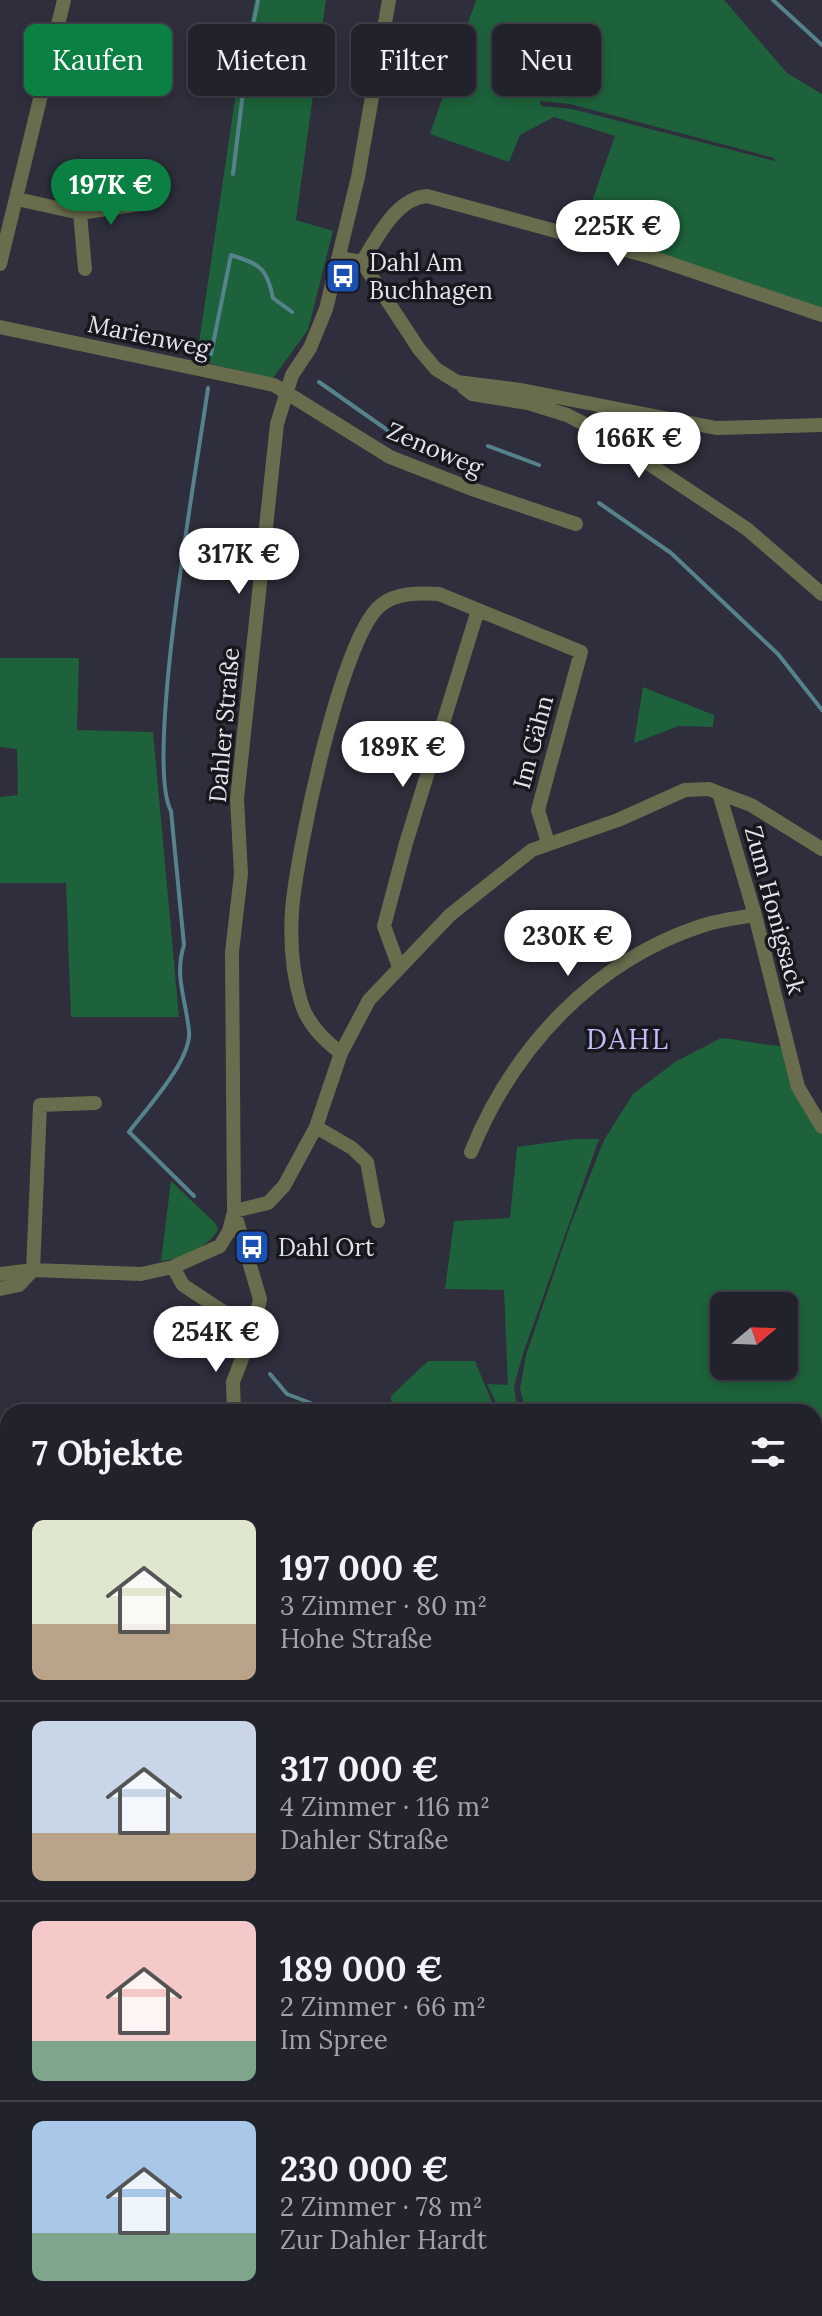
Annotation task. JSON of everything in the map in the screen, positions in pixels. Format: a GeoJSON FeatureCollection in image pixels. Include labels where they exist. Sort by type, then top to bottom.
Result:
{"type":"FeatureCollection","features":[{"type":"Feature","properties":{"kind":"street"},"geometry":{"type":"LineString","coordinates":[[59,24],[64,0]]}},
{"type":"Feature","properties":{"kind":"street","name":"Dahler Straße"},"geometry":{"type":"LineString","coordinates":[[234,1404],[233,1382],[249,1340],[245,1326],[258,1308],[260,1299],[234,1211],[232,952],[241,874],[237,799],[273,444],[292,375],[319,330],[339,258],[358,177],[389,0]]}},
{"type":"Feature","properties":{"kind":"street"},"geometry":{"type":"LineString","coordinates":[[0,264],[42,96]]}},
{"type":"Feature","properties":{"kind":"street"},"geometry":{"type":"LineString","coordinates":[[17,199],[80,213],[147,203],[145,168]]}},
{"type":"Feature","properties":{"kind":"street"},"geometry":{"type":"LineString","coordinates":[[362,262],[399,209],[416,197],[427,196],[651,257],[822,315]]}},
{"type":"Feature","properties":{"kind":"street"},"geometry":{"type":"LineString","coordinates":[[80,213],[85,269]]}},
{"type":"Feature","properties":{"kind":"street"},"geometry":{"type":"LineString","coordinates":[[339,258],[362,262],[419,349],[436,369],[472,394],[528,403],[567,415],[604,434],[747,529],[822,594]]}},
{"type":"Feature","properties":{"kind":"street","name":"Marienweg"},"geometry":{"type":"LineString","coordinates":[[0,327],[274,385],[287,392]]}},
{"type":"Feature","properties":{"kind":"street"},"geometry":{"type":"LineString","coordinates":[[457,382],[521,390],[716,428],[822,425]]}},
{"type":"Feature","properties":{"kind":"street","name":"Zenoweg"},"geometry":{"type":"LineString","coordinates":[[287,392],[390,457],[576,524]]}},
{"type":"Feature","properties":{"kind":"street"},"geometry":{"type":"LineString","coordinates":[[341,1053],[323,1039],[301,1005],[291,940],[298,860],[348,664],[363,625],[382,605],[399,596],[439,594],[478,610],[406,843],[384,926],[399,967]]}},
{"type":"Feature","properties":{"kind":"street","name":"Im Gähn"},"geometry":{"type":"LineString","coordinates":[[478,610],[581,652],[538,810],[548,843]]}},
{"type":"Feature","properties":{"kind":"street","name":"Zum Honigsack"},"geometry":{"type":"LineString","coordinates":[[234,1211],[255,1208],[276,1197],[291,1175],[316,1127],[341,1053],[369,1000],[450,915],[532,850],[618,820],[685,790],[709,789],[751,805],[822,849]]}},
{"type":"Feature","properties":{"kind":"street","name":"Zum Honigsack"},"geometry":{"type":"LineString","coordinates":[[719,793],[755,915],[798,1087],[822,1127]]}},
{"type":"Feature","properties":{"kind":"street"},"geometry":{"type":"LineString","coordinates":[[471,1152],[496,1098],[519,1063],[576,996],[634,954],[702,925],[755,915]]}},
{"type":"Feature","properties":{"kind":"street"},"geometry":{"type":"LineString","coordinates":[[0,1289],[19,1285],[33,1270],[40,1105],[95,1103]]}},
{"type":"Feature","properties":{"kind":"street"},"geometry":{"type":"LineString","coordinates":[[316,1127],[352,1148],[367,1162],[378,1221]]}},
{"type":"Feature","properties":{"kind":"street"},"geometry":{"type":"LineString","coordinates":[[0,1274],[33,1270],[141,1274],[173,1267],[220,1246],[229,1231],[234,1211]]}},
{"type":"Feature","properties":{"kind":"street"},"geometry":{"type":"LineString","coordinates":[[173,1267],[183,1285],[245,1326]]}},
{"type":"Feature","properties":{"kind":"green space"},"geometry":{"type":"Polygon","coordinates":[[[255,0],[326,0],[323,24],[250,24],[255,0]]]}},
{"type":"Feature","properties":{"kind":"green space"},"geometry":{"type":"Polygon","coordinates":[[[476,0],[724,0],[787,73],[822,94],[822,310],[581,232],[615,136],[554,117],[520,135],[509,162],[430,134],[443,96],[476,96],[476,24],[468,24],[476,0]],[[540,101],[541,106],[572,109],[775,161],[774,158],[570,104],[540,101]]]}},
{"type":"Feature","properties":{"kind":"green space"},"geometry":{"type":"Polygon","coordinates":[[[236,96],[313,96],[296,220],[333,231],[308,330],[273,378],[214,365],[197,356],[236,96]]]}},
{"type":"Feature","properties":{"kind":"green space"},"geometry":{"type":"Polygon","coordinates":[[[0,658],[79,658],[77,730],[153,732],[179,1017],[71,1017],[66,883],[0,883],[0,797],[18,795],[17,749],[0,747],[0,658]]]}},
{"type":"Feature","properties":{"kind":"green space"},"geometry":{"type":"Polygon","coordinates":[[[643,687],[714,715],[713,727],[679,726],[634,743],[643,687]]]}},
{"type":"Feature","properties":{"kind":"green space"},"geometry":{"type":"Polygon","coordinates":[[[721,1038],[787,1046],[822,1131],[822,1404],[524,1404],[520,1389],[526,1355],[570,1226],[604,1140],[633,1094],[675,1062],[721,1038]]]}},
{"type":"Feature","properties":{"kind":"green space"},"geometry":{"type":"Polygon","coordinates":[[[574,1139],[599,1139],[523,1354],[514,1386],[517,1404],[497,1404],[487,1384],[508,1385],[504,1290],[445,1289],[454,1221],[510,1218],[517,1147],[574,1139]]]}},
{"type":"Feature","properties":{"kind":"green space"},"geometry":{"type":"Polygon","coordinates":[[[171,1181],[216,1224],[218,1230],[193,1252],[161,1261],[171,1181]]]}},
{"type":"Feature","properties":{"kind":"green space"},"geometry":{"type":"Polygon","coordinates":[[[428,1361],[475,1361],[493,1404],[392,1404],[391,1396],[428,1361]]]}},
{"type":"Feature","properties":{"kind":"waterway"},"geometry":{"type":"LineString","coordinates":[[233,174],[248,51],[258,0]]}},
{"type":"Feature","properties":{"kind":"waterway"},"geometry":{"type":"LineString","coordinates":[[773,0],[822,45]]}},
{"type":"Feature","properties":{"kind":"waterway"},"geometry":{"type":"LineString","coordinates":[[211,354],[231,255],[261,269],[273,298],[292,312]]}},
{"type":"Feature","properties":{"kind":"waterway"},"geometry":{"type":"LineString","coordinates":[[319,382],[413,448],[452,456]]}},
{"type":"Feature","properties":{"kind":"waterway"},"geometry":{"type":"LineString","coordinates":[[194,1196],[129,1132],[176,1070],[188,1043],[189,1031],[180,978],[184,945],[171,811],[164,781],[164,734],[176,608],[208,388]]}},
{"type":"Feature","properties":{"kind":"waterway"},"geometry":{"type":"LineString","coordinates":[[488,446],[539,465]]}},
{"type":"Feature","properties":{"kind":"waterway"},"geometry":{"type":"LineString","coordinates":[[599,503],[671,553],[778,654],[822,710]]}},
{"type":"Feature","properties":{"kind":"waterway"},"geometry":{"type":"LineString","coordinates":[[270,1374],[287,1394],[313,1404]]}},
{"type":"Feature","properties":{"kind":"place","name":"Dahl Am Buchhagen"},"geometry":{"type":"Point","coordinates":[343,276]}},
{"type":"Feature","properties":{"kind":"place","name":"Dahl Ort"},"geometry":{"type":"Point","coordinates":[252,1247]}},
{"type":"Feature","properties":{"kind":"district","name":"DAHL"},"geometry":{"type":"Point","coordinates":[628,1039]}}]}
